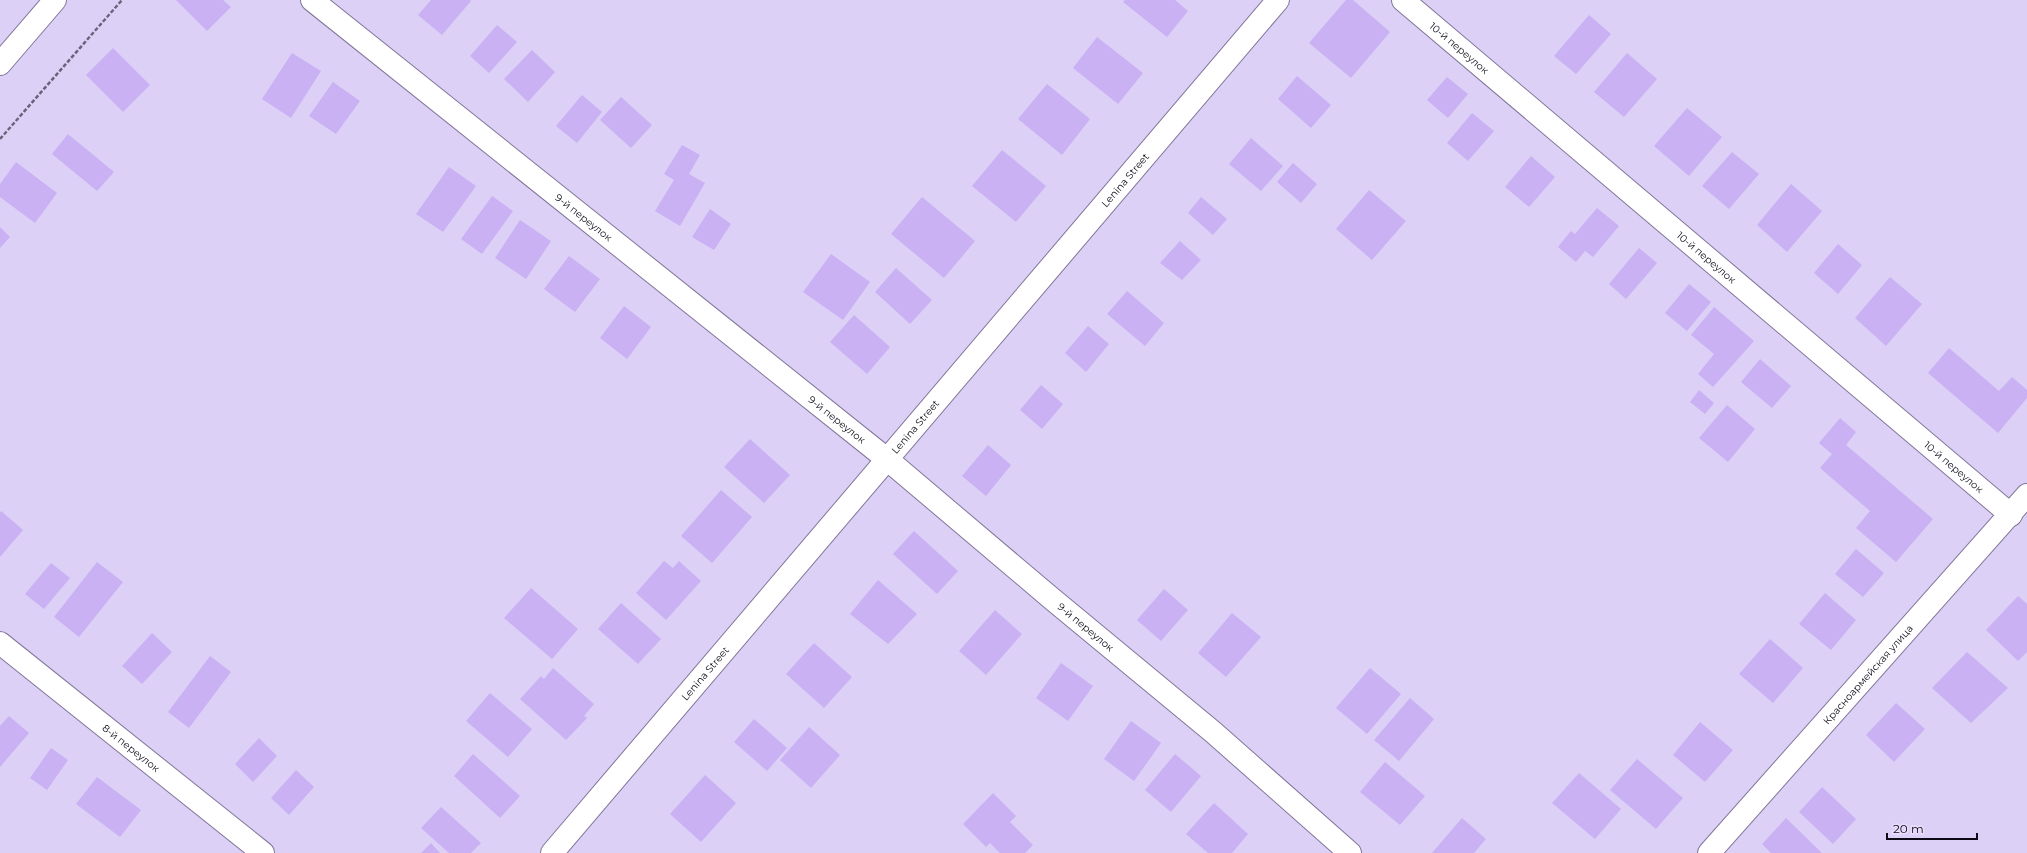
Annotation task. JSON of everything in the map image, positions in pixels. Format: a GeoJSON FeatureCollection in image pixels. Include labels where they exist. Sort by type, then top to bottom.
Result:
{"type":"FeatureCollection","features":[{"type":"Feature","properties":{"kind":"street"},"geometry":{"type":"LineString","coordinates":[[0,64],[55,0]]}},
{"type":"Feature","properties":{"kind":"street","name":"9-й переулок"},"geometry":{"type":"LineString","coordinates":[[312,0],[888,460],[1051,598],[1213,732],[1350,853]]}},
{"type":"Feature","properties":{"kind":"street","name":"Lenina Street"},"geometry":{"type":"LineString","coordinates":[[552,853],[1278,0]]}},
{"type":"Feature","properties":{"kind":"street","name":"10-й переулок"},"geometry":{"type":"LineString","coordinates":[[1403,0],[2010,515]]}},
{"type":"Feature","properties":{"kind":"street","name":"Красноармейская улица"},"geometry":{"type":"LineString","coordinates":[[1709,853],[2027,495]]}},
{"type":"Feature","properties":{"kind":"street","name":"8-й переулок"},"geometry":{"type":"LineString","coordinates":[[0,644],[263,853]]}},
{"type":"Feature","properties":{"kind":"path"},"geometry":{"type":"LineString","coordinates":[[0,139],[122,0]]}},
{"type":"Feature","properties":{"kind":"building"},"geometry":{"type":"Polygon","coordinates":[[[176,0],[223,0],[231,7],[207,31],[176,0]]]}},
{"type":"Feature","properties":{"kind":"building"},"geometry":{"type":"Polygon","coordinates":[[[431,0],[471,1],[442,35],[418,15],[431,0]]]}},
{"type":"Feature","properties":{"kind":"building"},"geometry":{"type":"Polygon","coordinates":[[[1125,0],[1175,0],[1188,11],[1167,37],[1123,2],[1125,0]]]}},
{"type":"Feature","properties":{"kind":"building"},"geometry":{"type":"Polygon","coordinates":[[[1346,0],[1353,0],[1390,32],[1351,78],[1309,43],[1346,0]]]}},
{"type":"Feature","properties":{"kind":"building"},"geometry":{"type":"Polygon","coordinates":[[[1589,15],[1611,34],[1576,74],[1554,56],[1589,15]]]}},
{"type":"Feature","properties":{"kind":"building"},"geometry":{"type":"Polygon","coordinates":[[[497,25],[517,42],[489,73],[470,56],[497,25]]]}},
{"type":"Feature","properties":{"kind":"building"},"geometry":{"type":"Polygon","coordinates":[[[1097,37],[1143,73],[1118,104],[1073,68],[1097,37]]]}},
{"type":"Feature","properties":{"kind":"building"},"geometry":{"type":"Polygon","coordinates":[[[113,48],[150,85],[123,112],[86,75],[113,48]]]}},
{"type":"Feature","properties":{"kind":"building"},"geometry":{"type":"Polygon","coordinates":[[[532,50],[555,72],[528,102],[504,79],[532,50]]]}},
{"type":"Feature","properties":{"kind":"building"},"geometry":{"type":"Polygon","coordinates":[[[292,53],[321,71],[291,118],[262,99],[292,53]]]}},
{"type":"Feature","properties":{"kind":"building"},"geometry":{"type":"Polygon","coordinates":[[[1627,53],[1657,79],[1624,117],[1594,92],[1627,53]]]}},
{"type":"Feature","properties":{"kind":"building"},"geometry":{"type":"Polygon","coordinates":[[[1297,76],[1331,105],[1311,128],[1278,99],[1297,76]]]}},
{"type":"Feature","properties":{"kind":"building"},"geometry":{"type":"Polygon","coordinates":[[[1447,77],[1468,94],[1448,118],[1427,100],[1447,77]]]}},
{"type":"Feature","properties":{"kind":"building"},"geometry":{"type":"Polygon","coordinates":[[[333,82],[360,101],[336,134],[309,116],[333,82]]]}},
{"type":"Feature","properties":{"kind":"building"},"geometry":{"type":"Polygon","coordinates":[[[1047,84],[1090,119],[1062,155],[1018,119],[1047,84]]]}},
{"type":"Feature","properties":{"kind":"building"},"geometry":{"type":"Polygon","coordinates":[[[582,95],[602,112],[577,143],[556,126],[582,95]]]}},
{"type":"Feature","properties":{"kind":"building"},"geometry":{"type":"Polygon","coordinates":[[[621,97],[652,125],[631,148],[600,120],[621,97]]]}},
{"type":"Feature","properties":{"kind":"building"},"geometry":{"type":"Polygon","coordinates":[[[1687,108],[1722,137],[1689,176],[1654,146],[1687,108]]]}},
{"type":"Feature","properties":{"kind":"building"},"geometry":{"type":"Polygon","coordinates":[[[1472,113],[1494,131],[1468,161],[1447,143],[1472,113]]]}},
{"type":"Feature","properties":{"kind":"building"},"geometry":{"type":"Polygon","coordinates":[[[68,134],[114,172],[97,191],[52,154],[68,134]]]}},
{"type":"Feature","properties":{"kind":"building"},"geometry":{"type":"Polygon","coordinates":[[[1251,138],[1283,166],[1261,191],[1229,164],[1251,138]]]}},
{"type":"Feature","properties":{"kind":"building"},"geometry":{"type":"Polygon","coordinates":[[[682,145],[700,155],[689,174],[705,183],[680,226],[655,211],[674,180],[664,174],[682,145]]]}},
{"type":"Feature","properties":{"kind":"building"},"geometry":{"type":"Polygon","coordinates":[[[1002,150],[1046,186],[1016,222],[972,186],[1002,150]]]}},
{"type":"Feature","properties":{"kind":"building"},"geometry":{"type":"Polygon","coordinates":[[[1732,152],[1759,174],[1729,209],[1702,186],[1732,152]]]}},
{"type":"Feature","properties":{"kind":"building"},"geometry":{"type":"Polygon","coordinates":[[[1531,156],[1555,177],[1529,207],[1505,187],[1531,156]]]}},
{"type":"Feature","properties":{"kind":"building"},"geometry":{"type":"Polygon","coordinates":[[[16,162],[57,193],[35,223],[0,197],[0,184],[16,162]]]}},
{"type":"Feature","properties":{"kind":"building"},"geometry":{"type":"Polygon","coordinates":[[[1293,163],[1317,184],[1301,203],[1277,182],[1293,163]]]}},
{"type":"Feature","properties":{"kind":"building"},"geometry":{"type":"Polygon","coordinates":[[[449,167],[476,186],[443,232],[416,214],[449,167]]]}},
{"type":"Feature","properties":{"kind":"building"},"geometry":{"type":"Polygon","coordinates":[[[1791,184],[1822,211],[1787,252],[1757,225],[1791,184]]]}},
{"type":"Feature","properties":{"kind":"building"},"geometry":{"type":"Polygon","coordinates":[[[1369,190],[1406,221],[1372,260],[1336,229],[1369,190]]]}},
{"type":"Feature","properties":{"kind":"building"},"geometry":{"type":"Polygon","coordinates":[[[492,196],[513,211],[482,254],[461,239],[492,196]]]}},
{"type":"Feature","properties":{"kind":"building"},"geometry":{"type":"Polygon","coordinates":[[[922,197],[975,241],[944,278],[891,234],[922,197]]]}},
{"type":"Feature","properties":{"kind":"building"},"geometry":{"type":"Polygon","coordinates":[[[1201,197],[1227,219],[1213,235],[1188,213],[1201,197]]]}},
{"type":"Feature","properties":{"kind":"building"},"geometry":{"type":"Polygon","coordinates":[[[1597,208],[1619,226],[1593,257],[1585,251],[1576,262],[1558,247],[1571,231],[1575,234],[1597,208]]]}},
{"type":"Feature","properties":{"kind":"building"},"geometry":{"type":"Polygon","coordinates":[[[710,209],[731,224],[714,250],[692,237],[710,209]]]}},
{"type":"Feature","properties":{"kind":"building"},"geometry":{"type":"Polygon","coordinates":[[[520,220],[551,241],[526,279],[495,258],[520,220]]]}},
{"type":"Feature","properties":{"kind":"building"},"geometry":{"type":"Polygon","coordinates":[[[0,227],[10,237],[0,248],[0,227]]]}},
{"type":"Feature","properties":{"kind":"building"},"geometry":{"type":"Polygon","coordinates":[[[1180,241],[1201,260],[1182,280],[1160,263],[1180,241]]]}},
{"type":"Feature","properties":{"kind":"building"},"geometry":{"type":"Polygon","coordinates":[[[1838,244],[1862,265],[1838,294],[1814,273],[1838,244]]]}},
{"type":"Feature","properties":{"kind":"building"},"geometry":{"type":"Polygon","coordinates":[[[1639,248],[1657,263],[1626,299],[1609,284],[1639,248]]]}},
{"type":"Feature","properties":{"kind":"building"},"geometry":{"type":"Polygon","coordinates":[[[831,254],[870,282],[843,320],[803,292],[831,254]]]}},
{"type":"Feature","properties":{"kind":"building"},"geometry":{"type":"Polygon","coordinates":[[[569,256],[600,279],[575,312],[544,289],[569,256]]]}},
{"type":"Feature","properties":{"kind":"building"},"geometry":{"type":"Polygon","coordinates":[[[896,268],[932,300],[910,324],[875,292],[896,268]]]}},
{"type":"Feature","properties":{"kind":"building"},"geometry":{"type":"Polygon","coordinates":[[[1890,277],[1922,304],[1886,346],[1855,318],[1890,277]]]}},
{"type":"Feature","properties":{"kind":"building"},"geometry":{"type":"Polygon","coordinates":[[[1689,284],[1711,302],[1687,331],[1665,313],[1689,284]]]}},
{"type":"Feature","properties":{"kind":"building"},"geometry":{"type":"Polygon","coordinates":[[[1127,291],[1164,323],[1145,346],[1107,314],[1127,291]]]}},
{"type":"Feature","properties":{"kind":"building"},"geometry":{"type":"Polygon","coordinates":[[[624,306],[651,327],[627,359],[600,338],[624,306]]]}},
{"type":"Feature","properties":{"kind":"building"},"geometry":{"type":"Polygon","coordinates":[[[1714,307],[1754,341],[1713,387],[1698,374],[1714,354],[1691,335],[1714,307]]]}},
{"type":"Feature","properties":{"kind":"building"},"geometry":{"type":"Polygon","coordinates":[[[854,315],[890,347],[867,374],[830,342],[854,315]]]}},
{"type":"Feature","properties":{"kind":"building"},"geometry":{"type":"Polygon","coordinates":[[[1088,326],[1109,344],[1086,372],[1065,353],[1088,326]]]}},
{"type":"Feature","properties":{"kind":"building"},"geometry":{"type":"Polygon","coordinates":[[[1949,348],[1999,391],[2012,377],[2027,390],[2027,398],[1998,433],[1928,373],[1949,348]]]}},
{"type":"Feature","properties":{"kind":"building"},"geometry":{"type":"Polygon","coordinates":[[[1760,359],[1791,386],[1772,408],[1741,382],[1760,359]]]}},
{"type":"Feature","properties":{"kind":"building"},"geometry":{"type":"Polygon","coordinates":[[[1041,385],[1063,404],[1042,429],[1020,410],[1041,385]]]}},
{"type":"Feature","properties":{"kind":"building"},"geometry":{"type":"Polygon","coordinates":[[[1699,390],[1714,403],[1705,414],[1690,402],[1699,390]]]}},
{"type":"Feature","properties":{"kind":"building"},"geometry":{"type":"Polygon","coordinates":[[[1727,405],[1755,429],[1728,462],[1699,438],[1727,405]]]}},
{"type":"Feature","properties":{"kind":"building"},"geometry":{"type":"Polygon","coordinates":[[[1840,418],[1856,432],[1846,445],[1933,519],[1896,562],[1856,528],[1870,511],[1820,468],[1832,454],[1819,443],[1840,418]]]}},
{"type":"Feature","properties":{"kind":"building"},"geometry":{"type":"Polygon","coordinates":[[[750,439],[790,475],[764,503],[724,467],[750,439]]]}},
{"type":"Feature","properties":{"kind":"building"},"geometry":{"type":"Polygon","coordinates":[[[988,445],[1011,465],[986,496],[962,476],[988,445]]]}},
{"type":"Feature","properties":{"kind":"building"},"geometry":{"type":"Polygon","coordinates":[[[721,490],[752,517],[712,563],[681,536],[721,490]]]}},
{"type":"Feature","properties":{"kind":"building"},"geometry":{"type":"Polygon","coordinates":[[[1,511],[23,530],[0,557],[0,513],[1,511]]]}},
{"type":"Feature","properties":{"kind":"building"},"geometry":{"type":"Polygon","coordinates":[[[914,531],[958,571],[937,594],[893,554],[914,531]]]}},
{"type":"Feature","properties":{"kind":"building"},"geometry":{"type":"Polygon","coordinates":[[[1856,549],[1884,573],[1863,597],[1835,574],[1856,549]]]}},
{"type":"Feature","properties":{"kind":"building"},"geometry":{"type":"Polygon","coordinates":[[[664,561],[673,568],[679,561],[701,581],[666,620],[636,593],[664,561]]]}},
{"type":"Feature","properties":{"kind":"building"},"geometry":{"type":"Polygon","coordinates":[[[97,562],[123,582],[79,637],[54,617],[97,562]]]}},
{"type":"Feature","properties":{"kind":"building"},"geometry":{"type":"Polygon","coordinates":[[[51,563],[70,578],[44,609],[25,594],[51,563]]]}},
{"type":"Feature","properties":{"kind":"building"},"geometry":{"type":"Polygon","coordinates":[[[878,580],[917,614],[888,644],[850,614],[878,580]]]}},
{"type":"Feature","properties":{"kind":"building"},"geometry":{"type":"Polygon","coordinates":[[[531,588],[578,629],[552,659],[504,618],[531,588]]]}},
{"type":"Feature","properties":{"kind":"building"},"geometry":{"type":"Polygon","coordinates":[[[1164,589],[1188,610],[1161,641],[1137,620],[1164,589]]]}},
{"type":"Feature","properties":{"kind":"building"},"geometry":{"type":"Polygon","coordinates":[[[1825,593],[1856,620],[1831,650],[1799,624],[1825,593]]]}},
{"type":"Feature","properties":{"kind":"building"},"geometry":{"type":"Polygon","coordinates":[[[2018,596],[2027,604],[2027,652],[2018,661],[1986,630],[2018,596]]]}},
{"type":"Feature","properties":{"kind":"building"},"geometry":{"type":"Polygon","coordinates":[[[621,603],[661,639],[638,664],[598,629],[621,603]]]}},
{"type":"Feature","properties":{"kind":"building"},"geometry":{"type":"Polygon","coordinates":[[[995,610],[1022,634],[986,675],[959,651],[995,610]]]}},
{"type":"Feature","properties":{"kind":"building"},"geometry":{"type":"Polygon","coordinates":[[[1232,613],[1261,637],[1226,677],[1198,653],[1232,613]]]}},
{"type":"Feature","properties":{"kind":"building"},"geometry":{"type":"Polygon","coordinates":[[[152,633],[172,652],[142,684],[122,666],[152,633]]]}},
{"type":"Feature","properties":{"kind":"building"},"geometry":{"type":"Polygon","coordinates":[[[1770,639],[1803,668],[1773,703],[1739,674],[1770,639]]]}},
{"type":"Feature","properties":{"kind":"building"},"geometry":{"type":"Polygon","coordinates":[[[814,643],[852,677],[824,708],[786,674],[814,643]]]}},
{"type":"Feature","properties":{"kind":"building"},"geometry":{"type":"Polygon","coordinates":[[[1967,652],[2008,688],[1971,723],[1932,688],[1967,652]]]}},
{"type":"Feature","properties":{"kind":"building"},"geometry":{"type":"Polygon","coordinates":[[[210,656],[231,672],[189,728],[168,712],[210,656]]]}},
{"type":"Feature","properties":{"kind":"building"},"geometry":{"type":"Polygon","coordinates":[[[1061,663],[1093,686],[1068,721],[1036,698],[1061,663]]]}},
{"type":"Feature","properties":{"kind":"building"},"geometry":{"type":"Polygon","coordinates":[[[553,668],[594,704],[584,716],[587,718],[566,740],[520,699],[541,676],[544,679],[553,668]]]}},
{"type":"Feature","properties":{"kind":"building"},"geometry":{"type":"Polygon","coordinates":[[[1370,668],[1401,694],[1367,734],[1336,708],[1370,668]]]}},
{"type":"Feature","properties":{"kind":"building"},"geometry":{"type":"Polygon","coordinates":[[[490,693],[532,729],[508,757],[466,721],[490,693]]]}},
{"type":"Feature","properties":{"kind":"building"},"geometry":{"type":"Polygon","coordinates":[[[1410,698],[1434,719],[1399,761],[1374,740],[1410,698]]]}},
{"type":"Feature","properties":{"kind":"building"},"geometry":{"type":"Polygon","coordinates":[[[1896,703],[1925,729],[1894,762],[1866,735],[1896,703]]]}},
{"type":"Feature","properties":{"kind":"building"},"geometry":{"type":"Polygon","coordinates":[[[9,716],[29,733],[0,767],[0,726],[9,716]]]}},
{"type":"Feature","properties":{"kind":"building"},"geometry":{"type":"Polygon","coordinates":[[[754,719],[787,748],[767,771],[734,742],[754,719]]]}},
{"type":"Feature","properties":{"kind":"building"},"geometry":{"type":"Polygon","coordinates":[[[1131,721],[1161,743],[1134,781],[1104,759],[1131,721]]]}},
{"type":"Feature","properties":{"kind":"building"},"geometry":{"type":"Polygon","coordinates":[[[1700,722],[1733,750],[1705,782],[1673,755],[1700,722]]]}},
{"type":"Feature","properties":{"kind":"building"},"geometry":{"type":"Polygon","coordinates":[[[809,727],[840,755],[811,788],[780,760],[809,727]]]}},
{"type":"Feature","properties":{"kind":"building"},"geometry":{"type":"Polygon","coordinates":[[[259,738],[277,756],[253,782],[235,764],[259,738]]]}},
{"type":"Feature","properties":{"kind":"building"},"geometry":{"type":"Polygon","coordinates":[[[51,748],[68,760],[47,790],[30,778],[51,748]]]}},
{"type":"Feature","properties":{"kind":"building"},"geometry":{"type":"Polygon","coordinates":[[[473,754],[520,796],[500,818],[454,776],[473,754]]]}},
{"type":"Feature","properties":{"kind":"building"},"geometry":{"type":"Polygon","coordinates":[[[1175,754],[1201,776],[1171,812],[1145,790],[1175,754]]]}},
{"type":"Feature","properties":{"kind":"building"},"geometry":{"type":"Polygon","coordinates":[[[1637,759],[1683,798],[1656,829],[1610,790],[1637,759]]]}},
{"type":"Feature","properties":{"kind":"building"},"geometry":{"type":"Polygon","coordinates":[[[1385,762],[1425,796],[1400,825],[1360,792],[1385,762]]]}},
{"type":"Feature","properties":{"kind":"building"},"geometry":{"type":"Polygon","coordinates":[[[296,770],[314,787],[289,815],[271,798],[296,770]]]}},
{"type":"Feature","properties":{"kind":"building"},"geometry":{"type":"Polygon","coordinates":[[[1579,773],[1621,809],[1595,839],[1552,803],[1579,773]]]}},
{"type":"Feature","properties":{"kind":"building"},"geometry":{"type":"Polygon","coordinates":[[[705,775],[736,803],[701,842],[670,814],[705,775]]]}},
{"type":"Feature","properties":{"kind":"building"},"geometry":{"type":"Polygon","coordinates":[[[97,777],[141,810],[120,837],[76,804],[97,777]]]}},
{"type":"Feature","properties":{"kind":"building"},"geometry":{"type":"Polygon","coordinates":[[[1822,787],[1856,819],[1833,844],[1799,812],[1822,787]]]}},
{"type":"Feature","properties":{"kind":"building"},"geometry":{"type":"Polygon","coordinates":[[[993,793],[1016,816],[1010,822],[1033,845],[1025,853],[1000,853],[990,843],[986,847],[963,824],[993,793]]]}},
{"type":"Feature","properties":{"kind":"building"},"geometry":{"type":"Polygon","coordinates":[[[1214,803],[1248,834],[1232,853],[1208,853],[1186,834],[1214,803]]]}},
{"type":"Feature","properties":{"kind":"building"},"geometry":{"type":"Polygon","coordinates":[[[441,807],[481,843],[471,853],[449,853],[421,828],[441,807]]]}},
{"type":"Feature","properties":{"kind":"building"},"geometry":{"type":"Polygon","coordinates":[[[1462,818],[1486,839],[1474,853],[1432,853],[1462,818]]]}},
{"type":"Feature","properties":{"kind":"building"},"geometry":{"type":"Polygon","coordinates":[[[1786,818],[1822,853],[1771,853],[1762,844],[1786,818]]]}},
{"type":"Feature","properties":{"kind":"building"},"geometry":{"type":"Polygon","coordinates":[[[431,843],[440,853],[421,853],[431,843]]]}}]}
